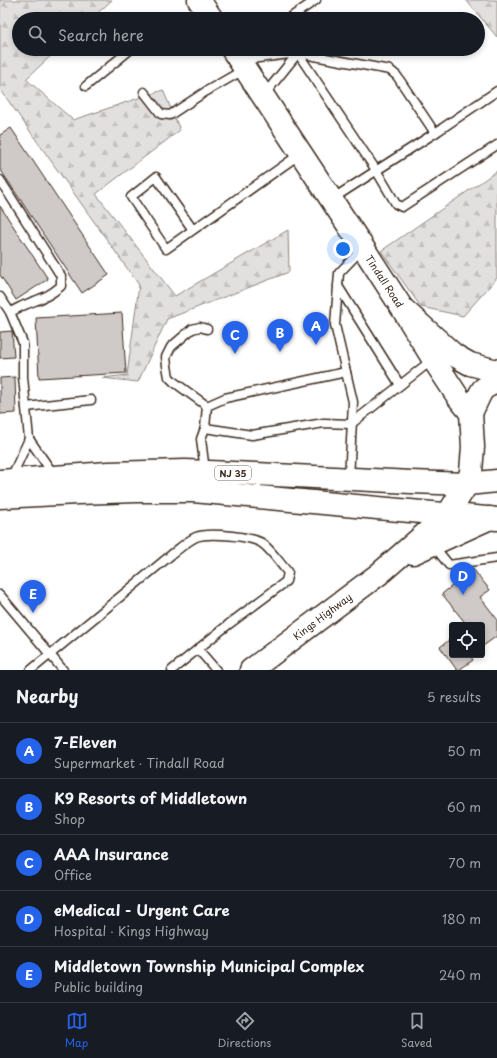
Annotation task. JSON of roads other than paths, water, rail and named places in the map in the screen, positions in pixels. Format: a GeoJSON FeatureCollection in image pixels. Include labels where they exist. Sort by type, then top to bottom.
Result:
{"type":"FeatureCollection","features":[{"type":"Feature","properties":{"kind":"main road","name":"Tindall Road"},"geometry":{"type":"LineString","coordinates":[[239,59],[363,247],[433,359],[458,397],[471,412]]}},
{"type":"Feature","properties":{"kind":"main road"},"geometry":{"type":"LineString","coordinates":[[402,308],[454,355],[470,364],[497,372]]}},
{"type":"Feature","properties":{"kind":"main road"},"geometry":{"type":"LineString","coordinates":[[467,484],[471,472],[473,456],[471,412],[483,389],[497,381]]}},
{"type":"Feature","properties":{"kind":"main road","name":"NJ 35"},"geometry":{"type":"LineString","coordinates":[[3,486],[55,477],[108,472],[205,472],[467,484],[497,481]]}},
{"type":"Feature","properties":{"kind":"main road","name":"Kings Highway"},"geometry":{"type":"LineString","coordinates":[[251,670],[393,562],[448,514],[467,484]]}},
{"type":"Feature","properties":{"kind":"main road","name":"NJ 35"},"geometry":{"type":"LineString","coordinates":[[3,486],[77,493],[193,491],[494,519]]}},
{"type":"Feature","properties":{"kind":"main road","name":"Kings Highway"},"geometry":{"type":"LineString","coordinates":[[393,562],[494,519]]}},
{"type":"Feature","properties":{"kind":"lane"},"geometry":{"type":"LineString","coordinates":[[298,12],[316,0]]}},
{"type":"Feature","properties":{"kind":"lane"},"geometry":{"type":"LineString","coordinates":[[86,86],[123,56]]}},
{"type":"Feature","properties":{"kind":"lane"},"geometry":{"type":"LineString","coordinates":[[144,92],[161,114],[170,115],[205,92],[239,59],[260,56]]}},
{"type":"Feature","properties":{"kind":"lane"},"geometry":{"type":"LineString","coordinates":[[263,96],[292,56]]}},
{"type":"Feature","properties":{"kind":"lane"},"geometry":{"type":"LineString","coordinates":[[299,56],[376,170],[396,204],[402,207],[497,145]]}},
{"type":"Feature","properties":{"kind":"lane"},"geometry":{"type":"LineString","coordinates":[[321,56],[390,70],[397,76],[435,133]]}},
{"type":"Feature","properties":{"kind":"lane"},"geometry":{"type":"LineString","coordinates":[[331,199],[435,133],[497,91]]}},
{"type":"Feature","properties":{"kind":"lane"},"geometry":{"type":"LineString","coordinates":[[193,230],[156,177],[131,197],[166,249],[193,230],[301,153]]}},
{"type":"Feature","properties":{"kind":"lane"},"geometry":{"type":"LineString","coordinates":[[0,180],[60,276],[61,286],[42,300],[26,304],[10,312]]}},
{"type":"Feature","properties":{"kind":"lane"},"geometry":{"type":"LineString","coordinates":[[349,479],[352,402],[335,325],[339,273],[363,247]]}},
{"type":"Feature","properties":{"kind":"lane"},"geometry":{"type":"LineString","coordinates":[[338,286],[400,385]]}},
{"type":"Feature","properties":{"kind":"lane"},"geometry":{"type":"LineString","coordinates":[[0,297],[10,312],[23,343],[23,377],[29,438],[55,477]]}},
{"type":"Feature","properties":{"kind":"lane"},"geometry":{"type":"LineString","coordinates":[[207,329],[200,327],[192,329],[171,347],[166,357],[166,366],[169,377],[174,382],[207,406]]}},
{"type":"Feature","properties":{"kind":"lane"},"geometry":{"type":"LineString","coordinates":[[205,428],[252,435],[324,423],[351,424],[433,359]]}},
{"type":"Feature","properties":{"kind":"lane"},"geometry":{"type":"LineString","coordinates":[[207,406],[225,398],[346,372]]}},
{"type":"Feature","properties":{"kind":"lane"},"geometry":{"type":"LineString","coordinates":[[26,407],[91,400]]}},
{"type":"Feature","properties":{"kind":"lane"},"geometry":{"type":"LineString","coordinates":[[205,472],[201,439],[205,428],[207,406]]}},
{"type":"Feature","properties":{"kind":"lane"},"geometry":{"type":"LineString","coordinates":[[3,486],[29,438]]}},
{"type":"Feature","properties":{"kind":"lane"},"geometry":{"type":"LineString","coordinates":[[31,670],[171,555],[194,538],[205,535],[217,535],[250,539],[259,542],[268,549],[288,573],[284,584],[172,670]]}},
{"type":"Feature","properties":{"kind":"lane"},"geometry":{"type":"LineString","coordinates":[[433,545],[448,565],[497,558]]}},
{"type":"Feature","properties":{"kind":"lane"},"geometry":{"type":"LineString","coordinates":[[0,595],[63,670]]}},
{"type":"Feature","properties":{"kind":"lane"},"geometry":{"type":"LineString","coordinates":[[198,649],[216,670]]}},
{"type":"Feature","properties":{"kind":"place","name":"7-Eleven"},"geometry":{"type":"Point","coordinates":[316,345]}},
{"type":"Feature","properties":{"kind":"place","name":"K9 Resorts of Middletown"},"geometry":{"type":"Point","coordinates":[280,352]}},
{"type":"Feature","properties":{"kind":"place","name":"AAA Insurance"},"geometry":{"type":"Point","coordinates":[235,354]}},
{"type":"Feature","properties":{"kind":"place","name":"eMedical - Urgent Care"},"geometry":{"type":"Point","coordinates":[463,595]}},
{"type":"Feature","properties":{"kind":"place","name":"Middletown Township Municipal Complex"},"geometry":{"type":"Point","coordinates":[33,613]}}]}
